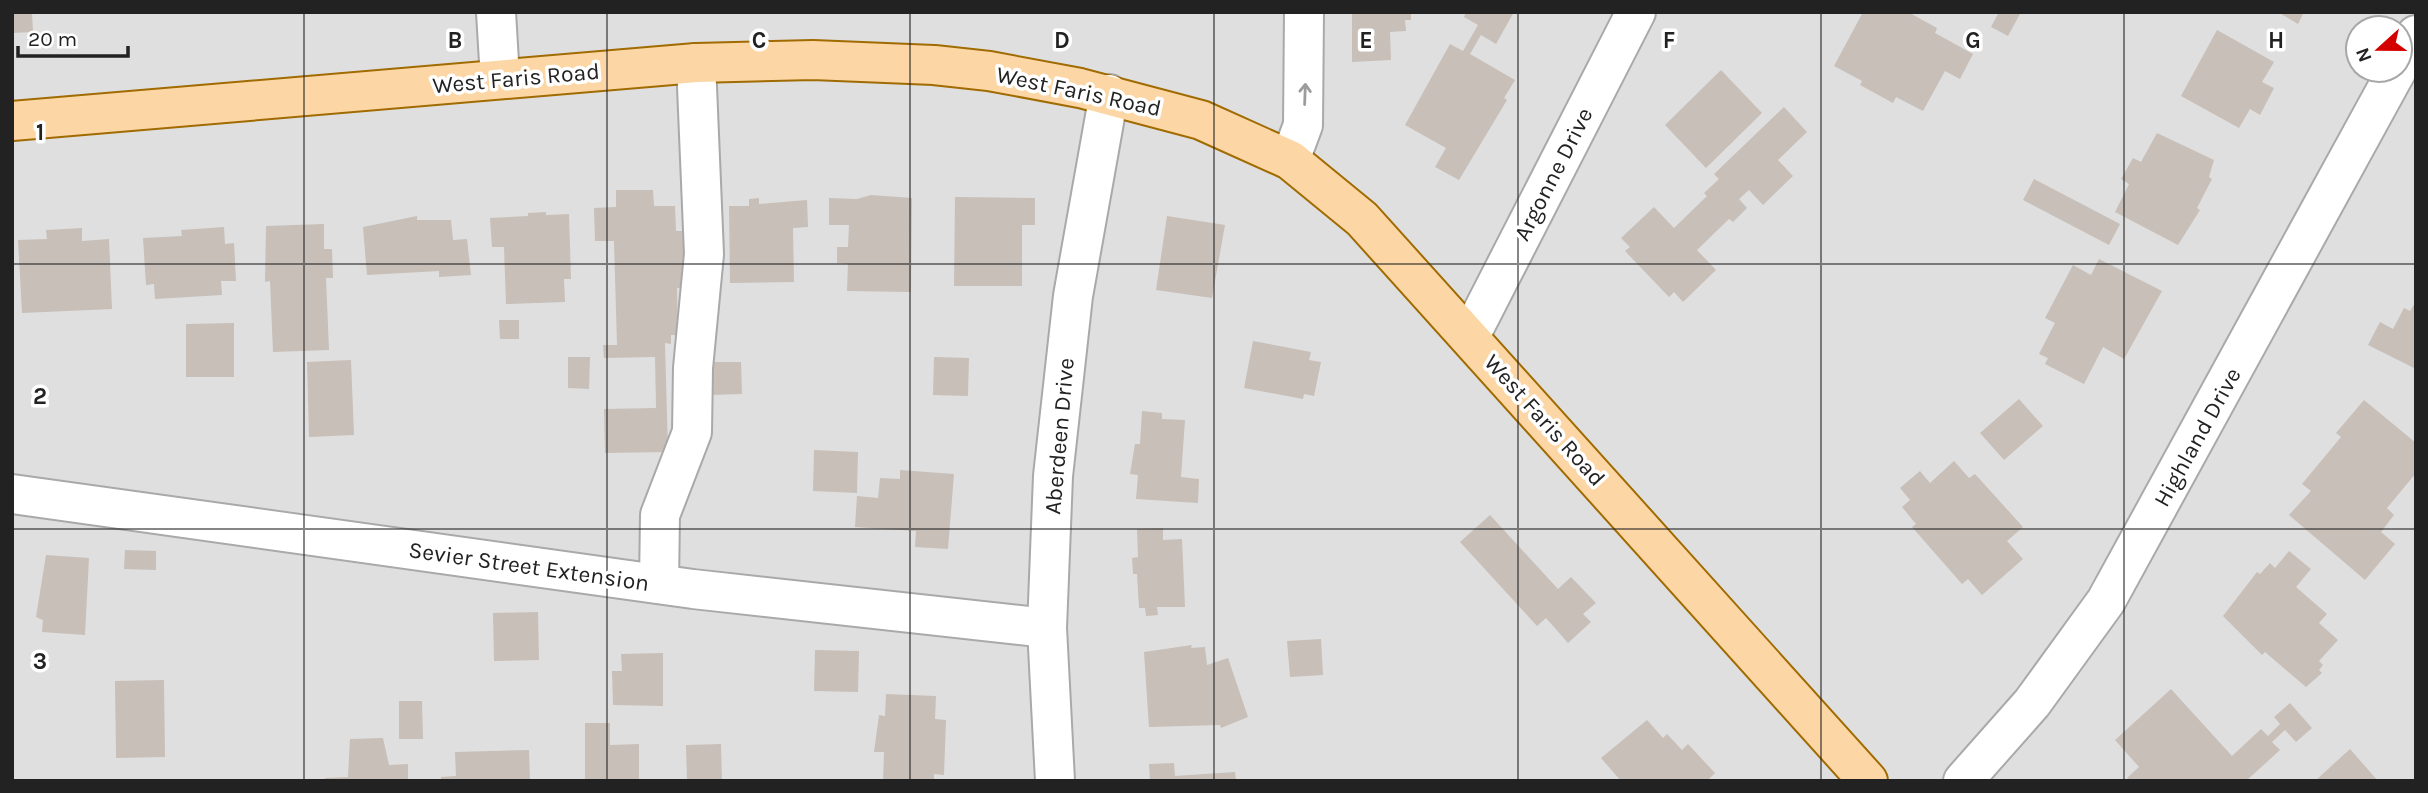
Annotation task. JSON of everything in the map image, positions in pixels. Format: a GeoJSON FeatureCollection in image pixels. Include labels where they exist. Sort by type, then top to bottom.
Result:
{"type":"FeatureCollection","features":[{"type":"Feature","properties":{"kind":"main road","name":"West Faris Road"},"geometry":{"type":"LineString","coordinates":[[12,121],[696,63],[813,60],[934,65],[989,71],[1108,94],[1201,120],[1290,160],[1362,219],[1868,781]]}},
{"type":"Feature","properties":{"kind":"street"},"geometry":{"type":"LineString","coordinates":[[496,12],[500,79]]}},
{"type":"Feature","properties":{"kind":"street"},"geometry":{"type":"LineString","coordinates":[[1290,160],[1303,125],[1304,12]]}},
{"type":"Feature","properties":{"kind":"street","name":"Argonne Drive"},"geometry":{"type":"LineString","coordinates":[[1470,336],[1636,12]]}},
{"type":"Feature","properties":{"kind":"street"},"geometry":{"type":"LineString","coordinates":[[659,584],[660,515],[692,432],[692,368],[704,254],[696,63]]}},
{"type":"Feature","properties":{"kind":"street","name":"Highland Drive"},"geometry":{"type":"LineString","coordinates":[[1963,781],[2032,703],[2106,601],[2389,84]]}},
{"type":"Feature","properties":{"kind":"street","name":"Aberdeen Drive"},"geometry":{"type":"LineString","coordinates":[[1055,781],[1046,628],[1053,476],[1073,296],[1108,94]]}},
{"type":"Feature","properties":{"kind":"street","name":"Sevier Street Extension"},"geometry":{"type":"LineString","coordinates":[[12,494],[659,584],[1046,628]]}},
{"type":"Feature","properties":{"kind":"shaded area"},"geometry":{"type":"Polygon","coordinates":[[[12,12],[2416,12],[2416,781],[12,781],[12,12]]]}},
{"type":"Feature","properties":{"kind":"building"},"geometry":{"type":"Polygon","coordinates":[[[12,12],[32,12],[33,32],[12,33],[12,12]]]}},
{"type":"Feature","properties":{"kind":"building"},"geometry":{"type":"Polygon","coordinates":[[[1352,12],[1411,12],[1411,20],[1405,20],[1406,31],[1390,32],[1391,60],[1352,62],[1352,12]]]}},
{"type":"Feature","properties":{"kind":"building"},"geometry":{"type":"Polygon","coordinates":[[[1466,12],[1514,12],[1496,44],[1481,35],[1470,54],[1515,80],[1504,98],[1507,100],[1459,180],[1435,167],[1446,148],[1405,125],[1450,44],[1463,51],[1478,25],[1464,17],[1466,12]]]}},
{"type":"Feature","properties":{"kind":"building"},"geometry":{"type":"Polygon","coordinates":[[[1863,12],[1908,12],[1937,28],[1935,33],[1973,54],[1960,79],[1945,71],[1923,111],[1896,97],[1893,103],[1860,85],[1862,81],[1834,66],[1863,12]]]}},
{"type":"Feature","properties":{"kind":"building"},"geometry":{"type":"Polygon","coordinates":[[[1999,12],[2021,12],[2008,36],[1991,27],[1999,12]]]}},
{"type":"Feature","properties":{"kind":"building"},"geometry":{"type":"Polygon","coordinates":[[[2278,12],[2304,12],[2298,24],[2278,12]]]}},
{"type":"Feature","properties":{"kind":"building"},"geometry":{"type":"Polygon","coordinates":[[[2217,30],[2274,62],[2262,82],[2274,88],[2260,115],[2250,109],[2239,128],[2181,96],[2217,30]]]}},
{"type":"Feature","properties":{"kind":"building"},"geometry":{"type":"Polygon","coordinates":[[[1721,70],[1762,113],[1706,168],[1665,125],[1721,70]]]}},
{"type":"Feature","properties":{"kind":"building"},"geometry":{"type":"Polygon","coordinates":[[[1784,107],[1807,132],[1778,160],[1793,176],[1763,205],[1749,190],[1739,199],[1747,208],[1733,222],[1729,219],[1697,250],[1716,270],[1683,302],[1674,292],[1669,297],[1625,251],[1630,247],[1621,238],[1654,207],[1674,228],[1707,196],[1704,193],[1719,179],[1714,174],[1784,107]]]}},
{"type":"Feature","properties":{"kind":"building"},"geometry":{"type":"Polygon","coordinates":[[[2157,133],[2214,160],[2209,177],[2212,179],[2197,208],[2200,210],[2178,245],[2115,212],[2129,184],[2121,179],[2133,158],[2141,162],[2157,133]]]}},
{"type":"Feature","properties":{"kind":"building"},"geometry":{"type":"Polygon","coordinates":[[[2034,179],[2120,224],[2109,245],[2023,200],[2034,179]]]}},
{"type":"Feature","properties":{"kind":"building"},"geometry":{"type":"Polygon","coordinates":[[[616,190],[653,190],[654,206],[675,206],[676,231],[688,231],[689,288],[677,288],[678,335],[671,335],[671,344],[665,343],[668,452],[605,453],[604,409],[656,408],[655,357],[604,358],[603,345],[617,345],[614,241],[595,241],[594,208],[616,207],[616,190]]]}},
{"type":"Feature","properties":{"kind":"building"},"geometry":{"type":"Polygon","coordinates":[[[871,195],[912,198],[911,292],[847,291],[848,264],[837,263],[837,247],[848,247],[849,225],[829,225],[829,198],[857,199],[871,195]]]}},
{"type":"Feature","properties":{"kind":"building"},"geometry":{"type":"Polygon","coordinates":[[[955,197],[1035,198],[1035,225],[1022,225],[1022,286],[954,286],[955,197]]]}},
{"type":"Feature","properties":{"kind":"building"},"geometry":{"type":"Polygon","coordinates":[[[759,198],[759,204],[807,200],[808,227],[793,228],[794,282],[730,283],[729,206],[749,206],[749,199],[759,198]]]}},
{"type":"Feature","properties":{"kind":"building"},"geometry":{"type":"Polygon","coordinates":[[[546,212],[546,215],[569,214],[571,279],[564,279],[565,302],[506,304],[504,247],[492,247],[490,218],[546,212]]]}},
{"type":"Feature","properties":{"kind":"building"},"geometry":{"type":"Polygon","coordinates":[[[417,216],[417,220],[451,220],[453,240],[467,239],[471,275],[439,277],[439,271],[367,275],[363,227],[417,216]]]}},
{"type":"Feature","properties":{"kind":"building"},"geometry":{"type":"Polygon","coordinates":[[[1167,216],[1225,225],[1212,298],[1156,290],[1167,216]]]}},
{"type":"Feature","properties":{"kind":"building"},"geometry":{"type":"Polygon","coordinates":[[[324,224],[324,249],[332,249],[333,278],[326,278],[329,350],[273,352],[270,281],[265,282],[266,226],[324,224]]]}},
{"type":"Feature","properties":{"kind":"building"},"geometry":{"type":"Polygon","coordinates":[[[224,227],[225,244],[234,243],[236,281],[221,281],[222,295],[155,299],[154,284],[146,285],[143,238],[182,236],[181,230],[224,227]]]}},
{"type":"Feature","properties":{"kind":"building"},"geometry":{"type":"Polygon","coordinates":[[[82,228],[82,241],[109,239],[112,309],[22,313],[18,240],[47,239],[46,230],[82,228]]]}},
{"type":"Feature","properties":{"kind":"building"},"geometry":{"type":"Polygon","coordinates":[[[2099,259],[2162,291],[2124,359],[2103,347],[2084,384],[2045,364],[2048,358],[2039,354],[2055,323],[2045,318],[2073,265],[2091,275],[2099,259]]]}},
{"type":"Feature","properties":{"kind":"building"},"geometry":{"type":"Polygon","coordinates":[[[2416,301],[2416,369],[2368,345],[2380,322],[2393,329],[2404,308],[2410,311],[2416,301]]]}},
{"type":"Feature","properties":{"kind":"building"},"geometry":{"type":"Polygon","coordinates":[[[499,320],[519,320],[519,339],[500,339],[499,320]]]}},
{"type":"Feature","properties":{"kind":"building"},"geometry":{"type":"Polygon","coordinates":[[[234,323],[234,377],[186,377],[186,324],[234,323]]]}},
{"type":"Feature","properties":{"kind":"building"},"geometry":{"type":"Polygon","coordinates":[[[1253,341],[1311,352],[1309,360],[1321,362],[1314,396],[1304,394],[1303,399],[1244,388],[1253,341]]]}},
{"type":"Feature","properties":{"kind":"building"},"geometry":{"type":"Polygon","coordinates":[[[568,357],[590,357],[589,389],[568,388],[568,357]]]}},
{"type":"Feature","properties":{"kind":"building"},"geometry":{"type":"Polygon","coordinates":[[[934,357],[969,358],[968,396],[933,395],[934,357]]]}},
{"type":"Feature","properties":{"kind":"building"},"geometry":{"type":"Polygon","coordinates":[[[351,360],[354,435],[309,437],[307,362],[351,360]]]}},
{"type":"Feature","properties":{"kind":"building"},"geometry":{"type":"Polygon","coordinates":[[[711,362],[741,362],[742,394],[711,395],[711,362]]]}},
{"type":"Feature","properties":{"kind":"building"},"geometry":{"type":"Polygon","coordinates":[[[2019,399],[2043,426],[2004,460],[1980,433],[2019,399]]]}},
{"type":"Feature","properties":{"kind":"building"},"geometry":{"type":"Polygon","coordinates":[[[2364,400],[2416,443],[2416,473],[2387,508],[2394,515],[2381,532],[2395,544],[2365,580],[2289,515],[2311,491],[2302,484],[2341,437],[2336,433],[2364,400]]]}},
{"type":"Feature","properties":{"kind":"building"},"geometry":{"type":"Polygon","coordinates":[[[1142,411],[1162,413],[1162,419],[1185,420],[1181,477],[1199,479],[1198,503],[1136,499],[1138,475],[1130,474],[1135,444],[1140,444],[1142,411]]]}},
{"type":"Feature","properties":{"kind":"building"},"geometry":{"type":"Polygon","coordinates":[[[814,450],[858,452],[857,493],[813,491],[814,450]]]}},
{"type":"Feature","properties":{"kind":"building"},"geometry":{"type":"Polygon","coordinates":[[[1954,461],[1969,478],[1975,474],[2023,527],[2007,541],[2023,559],[1982,595],[1968,579],[1962,584],[1912,527],[1916,524],[1902,507],[1910,500],[1900,488],[1920,471],[1930,483],[1954,461]]]}},
{"type":"Feature","properties":{"kind":"building"},"geometry":{"type":"Polygon","coordinates":[[[900,470],[954,474],[948,549],[915,547],[916,531],[855,527],[857,496],[878,498],[880,478],[900,479],[900,470]]]}},
{"type":"Feature","properties":{"kind":"building"},"geometry":{"type":"Polygon","coordinates":[[[1490,515],[1558,589],[1571,577],[1596,603],[1583,614],[1591,622],[1568,643],[1546,618],[1537,626],[1460,542],[1490,515]]]}},
{"type":"Feature","properties":{"kind":"building"},"geometry":{"type":"Polygon","coordinates":[[[1163,528],[1163,540],[1182,539],[1185,607],[1157,607],[1158,615],[1146,616],[1145,608],[1139,608],[1137,574],[1133,574],[1132,558],[1138,557],[1137,529],[1163,528]]]}},
{"type":"Feature","properties":{"kind":"building"},"geometry":{"type":"Polygon","coordinates":[[[125,550],[156,551],[156,570],[124,569],[125,550]]]}},
{"type":"Feature","properties":{"kind":"building"},"geometry":{"type":"Polygon","coordinates":[[[2289,551],[2311,569],[2296,587],[2327,614],[2319,623],[2338,640],[2319,661],[2323,665],[2319,670],[2322,673],[2306,687],[2265,652],[2262,655],[2223,616],[2257,572],[2260,574],[2270,563],[2275,568],[2289,551]]]}},
{"type":"Feature","properties":{"kind":"building"},"geometry":{"type":"Polygon","coordinates":[[[46,555],[89,558],[85,635],[42,632],[43,620],[36,617],[46,555]]]}},
{"type":"Feature","properties":{"kind":"building"},"geometry":{"type":"Polygon","coordinates":[[[538,612],[539,660],[494,661],[493,613],[538,612]]]}},
{"type":"Feature","properties":{"kind":"building"},"geometry":{"type":"Polygon","coordinates":[[[1321,639],[1323,675],[1290,677],[1287,641],[1321,639]]]}},
{"type":"Feature","properties":{"kind":"building"},"geometry":{"type":"Polygon","coordinates":[[[1192,645],[1191,648],[1205,647],[1207,665],[1228,658],[1248,717],[1221,728],[1220,725],[1149,727],[1144,652],[1192,645]]]}},
{"type":"Feature","properties":{"kind":"building"},"geometry":{"type":"Polygon","coordinates":[[[815,650],[859,651],[858,692],[814,691],[815,650]]]}},
{"type":"Feature","properties":{"kind":"building"},"geometry":{"type":"Polygon","coordinates":[[[663,653],[663,706],[613,705],[612,671],[622,671],[621,654],[663,653]]]}},
{"type":"Feature","properties":{"kind":"building"},"geometry":{"type":"Polygon","coordinates":[[[164,680],[165,757],[116,758],[115,681],[164,680]]]}},
{"type":"Feature","properties":{"kind":"building"},"geometry":{"type":"Polygon","coordinates":[[[2171,689],[2232,756],[2261,729],[2268,736],[2280,724],[2274,717],[2290,703],[2312,728],[2296,742],[2285,730],[2272,742],[2280,750],[2246,781],[2130,781],[2127,778],[2139,767],[2115,740],[2171,689]]]}},
{"type":"Feature","properties":{"kind":"building"},"geometry":{"type":"Polygon","coordinates":[[[886,694],[936,696],[935,719],[946,720],[944,775],[934,774],[934,781],[883,781],[884,752],[874,752],[879,715],[885,716],[886,694]]]}},
{"type":"Feature","properties":{"kind":"building"},"geometry":{"type":"Polygon","coordinates":[[[399,701],[422,701],[423,739],[399,739],[399,701]]]}},
{"type":"Feature","properties":{"kind":"building"},"geometry":{"type":"Polygon","coordinates":[[[1647,720],[1663,738],[1667,734],[1682,750],[1688,744],[1715,773],[1707,781],[1621,781],[1601,758],[1647,720]]]}},
{"type":"Feature","properties":{"kind":"building"},"geometry":{"type":"Polygon","coordinates":[[[585,723],[610,723],[610,745],[639,744],[639,781],[585,781],[585,723]]]}},
{"type":"Feature","properties":{"kind":"building"},"geometry":{"type":"Polygon","coordinates":[[[383,738],[389,765],[408,764],[408,781],[325,781],[325,778],[348,777],[350,739],[383,738]]]}},
{"type":"Feature","properties":{"kind":"building"},"geometry":{"type":"Polygon","coordinates":[[[721,744],[722,781],[687,781],[686,745],[721,744]]]}},
{"type":"Feature","properties":{"kind":"building"},"geometry":{"type":"Polygon","coordinates":[[[2350,749],[2378,781],[2315,781],[2350,749]]]}},
{"type":"Feature","properties":{"kind":"building"},"geometry":{"type":"Polygon","coordinates":[[[529,750],[530,781],[441,781],[441,777],[456,776],[455,752],[529,750]]]}},
{"type":"Feature","properties":{"kind":"building"},"geometry":{"type":"Polygon","coordinates":[[[1174,763],[1175,776],[1235,772],[1236,781],[1150,781],[1149,764],[1174,763]]]}}]}
